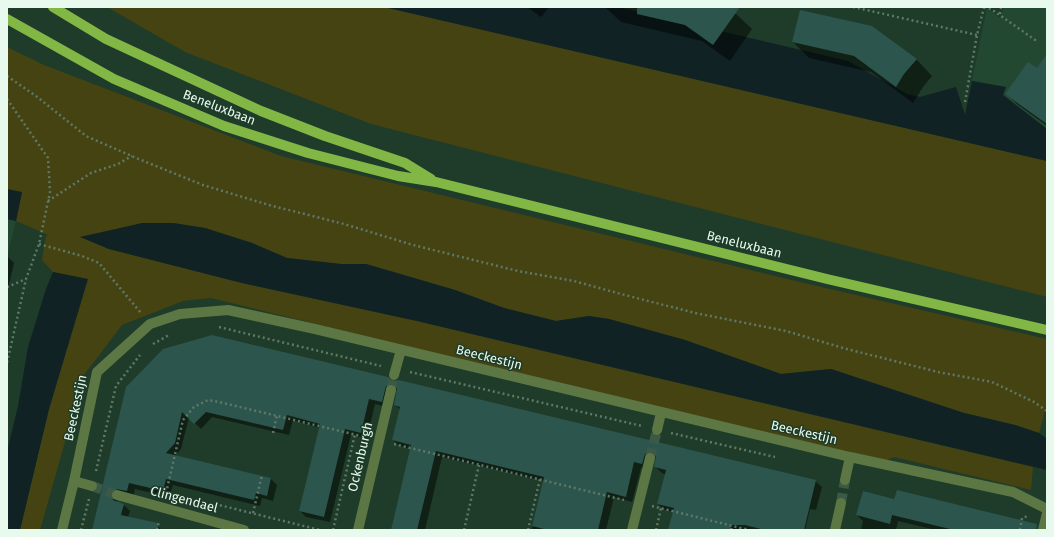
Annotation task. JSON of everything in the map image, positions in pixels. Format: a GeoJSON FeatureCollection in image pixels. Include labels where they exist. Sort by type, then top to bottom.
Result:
{"type":"FeatureCollection","features":[{"type":"Feature","properties":{"kind":"main road","name":"Beneluxbaan"},"geometry":{"type":"LineString","coordinates":[[53,7],[106,39],[261,111],[325,136],[404,163],[436,182]]}},
{"type":"Feature","properties":{"kind":"main road","name":"Beneluxbaan"},"geometry":{"type":"LineString","coordinates":[[7,19],[114,78],[224,126],[308,153],[398,176],[436,182],[828,279],[1047,330]]}},
{"type":"Feature","properties":{"kind":"street","name":"Beeckestijn"},"geometry":{"type":"LineString","coordinates":[[62,530],[97,372],[150,324],[180,314],[228,310],[315,329],[850,457],[1012,492],[1047,509]]}},
{"type":"Feature","properties":{"kind":"street"},"geometry":{"type":"LineString","coordinates":[[395,372],[401,350]]}},
{"type":"Feature","properties":{"kind":"street","name":"Ockenburgh"},"geometry":{"type":"LineString","coordinates":[[358,530],[390,390]]}},
{"type":"Feature","properties":{"kind":"street"},"geometry":{"type":"LineString","coordinates":[[657,430],[661,413]]}},
{"type":"Feature","properties":{"kind":"street"},"geometry":{"type":"LineString","coordinates":[[845,480],[850,457]]}},
{"type":"Feature","properties":{"kind":"street"},"geometry":{"type":"LineString","coordinates":[[632,530],[650,458]]}},
{"type":"Feature","properties":{"kind":"street"},"geometry":{"type":"LineString","coordinates":[[74,481],[92,486]]}},
{"type":"Feature","properties":{"kind":"street","name":"Clingendael"},"geometry":{"type":"LineString","coordinates":[[117,495],[244,530]]}},
{"type":"Feature","properties":{"kind":"street"},"geometry":{"type":"LineString","coordinates":[[835,530],[841,503]]}},
{"type":"Feature","properties":{"kind":"street"},"geometry":{"type":"LineString","coordinates":[[1043,530],[1047,513]]}},
{"type":"Feature","properties":{"kind":"path"},"geometry":{"type":"LineString","coordinates":[[853,7],[977,35]]}},
{"type":"Feature","properties":{"kind":"path"},"geometry":{"type":"LineString","coordinates":[[966,102],[977,35],[984,7],[991,9],[1038,42]]}},
{"type":"Feature","properties":{"kind":"path"},"geometry":{"type":"LineString","coordinates":[[1000,15],[1001,7]]}},
{"type":"Feature","properties":{"kind":"path"},"geometry":{"type":"LineString","coordinates":[[7,76],[36,96],[86,136],[203,185],[269,205],[344,224],[413,245],[518,271],[574,281],[695,314],[786,331],[843,348],[938,372],[992,382],[1034,402],[1047,411]]}},
{"type":"Feature","properties":{"kind":"path"},"geometry":{"type":"LineString","coordinates":[[7,100],[48,158],[50,192],[39,244],[26,279],[7,363]]}},
{"type":"Feature","properties":{"kind":"path"},"geometry":{"type":"LineString","coordinates":[[48,202],[91,173],[118,164],[132,156]]}},
{"type":"Feature","properties":{"kind":"path"},"geometry":{"type":"LineString","coordinates":[[39,244],[82,256],[99,263],[150,324]]}},
{"type":"Feature","properties":{"kind":"path"},"geometry":{"type":"LineString","coordinates":[[7,287],[26,279]]}},
{"type":"Feature","properties":{"kind":"path"},"geometry":{"type":"LineString","coordinates":[[217,327],[395,372],[778,457]]}},
{"type":"Feature","properties":{"kind":"path"},"geometry":{"type":"LineString","coordinates":[[147,346],[174,333]]}},
{"type":"Feature","properties":{"kind":"path"},"geometry":{"type":"LineString","coordinates":[[81,530],[116,386],[143,352]]}},
{"type":"Feature","properties":{"kind":"path"},"geometry":{"type":"LineString","coordinates":[[157,530],[183,420],[194,407],[208,400],[276,415],[749,530]]}},
{"type":"Feature","properties":{"kind":"path"},"geometry":{"type":"LineString","coordinates":[[274,433],[276,415]]}},
{"type":"Feature","properties":{"kind":"path"},"geometry":{"type":"LineString","coordinates":[[333,530],[355,434]]}},
{"type":"Feature","properties":{"kind":"path"},"geometry":{"type":"LineString","coordinates":[[464,530],[479,465]]}},
{"type":"Feature","properties":{"kind":"path"},"geometry":{"type":"LineString","coordinates":[[251,519],[262,475]]}},
{"type":"Feature","properties":{"kind":"path"},"geometry":{"type":"LineString","coordinates":[[528,530],[540,480]]}},
{"type":"Feature","properties":{"kind":"path"},"geometry":{"type":"LineString","coordinates":[[656,530],[661,508]]}},
{"type":"Feature","properties":{"kind":"path"},"geometry":{"type":"LineString","coordinates":[[253,513],[320,530]]}},
{"type":"Feature","properties":{"kind":"path"},"geometry":{"type":"LineString","coordinates":[[731,530],[732,526]]}},
{"type":"Feature","properties":{"kind":"shaded area"},"geometry":{"type":"Polygon","coordinates":[[[107,7],[384,7],[1047,161],[1047,297],[371,124],[185,52],[107,7]]]}},
{"type":"Feature","properties":{"kind":"shaded area"},"geometry":{"type":"Polygon","coordinates":[[[384,7],[618,7],[848,61],[907,94],[920,97],[956,87],[965,115],[972,81],[1006,87],[1003,95],[1047,129],[1047,161],[384,7]]]}},
{"type":"Feature","properties":{"kind":"shaded area"},"geometry":{"type":"Polygon","coordinates":[[[1004,7],[1047,7],[1047,129],[1003,95],[1006,87],[972,81],[987,8],[1000,18],[1004,7]]]}},
{"type":"Feature","properties":{"kind":"shaded area"},"geometry":{"type":"Polygon","coordinates":[[[7,47],[44,65],[281,156],[804,283],[1047,339],[1047,403],[1039,433],[1015,425],[964,413],[831,369],[781,374],[685,340],[609,319],[589,316],[556,321],[504,308],[455,290],[366,264],[341,264],[287,258],[252,243],[205,228],[173,223],[81,237],[109,249],[242,283],[417,321],[1033,467],[1031,490],[894,457],[880,463],[211,298],[183,301],[122,325],[84,375],[40,530],[20,530],[49,409],[87,279],[53,272],[42,260],[46,236],[48,235],[16,221],[22,193],[7,189],[7,47]]]}},
{"type":"Feature","properties":{"kind":"shaded area"},"geometry":{"type":"Polygon","coordinates":[[[7,189],[22,192],[16,221],[7,219],[7,189]]]}},
{"type":"Feature","properties":{"kind":"shaded area"},"geometry":{"type":"Polygon","coordinates":[[[7,219],[16,221],[7,257],[7,219]]]}},
{"type":"Feature","properties":{"kind":"shaded area"},"geometry":{"type":"Polygon","coordinates":[[[142,223],[173,223],[205,228],[252,243],[287,258],[341,264],[366,264],[455,290],[504,308],[556,321],[589,316],[609,319],[685,340],[781,374],[831,369],[964,413],[1015,425],[1039,433],[1047,439],[1047,470],[417,321],[242,283],[109,249],[80,237],[142,223]]]}},
{"type":"Feature","properties":{"kind":"shaded area"},"geometry":{"type":"Polygon","coordinates":[[[53,272],[88,279],[49,409],[20,530],[7,530],[7,452],[18,406],[28,347],[46,289],[53,272]]]}},
{"type":"Feature","properties":{"kind":"building"},"geometry":{"type":"Polygon","coordinates":[[[637,7],[740,7],[713,45],[685,25],[637,14],[637,7]]]}},
{"type":"Feature","properties":{"kind":"building"},"geometry":{"type":"Polygon","coordinates":[[[800,10],[872,26],[917,59],[904,74],[896,87],[854,56],[792,42],[800,10]]]}},
{"type":"Feature","properties":{"kind":"building"},"geometry":{"type":"Polygon","coordinates":[[[1047,54],[1047,124],[1005,94],[1028,62],[1037,68],[1047,54]]]}},
{"type":"Feature","properties":{"kind":"building"},"geometry":{"type":"Polygon","coordinates":[[[212,335],[388,377],[393,381],[399,380],[816,480],[804,530],[765,530],[745,525],[731,525],[730,530],[668,530],[674,508],[657,504],[666,470],[654,467],[656,457],[655,454],[651,452],[645,454],[642,464],[634,462],[626,497],[607,492],[598,530],[548,530],[532,526],[544,477],[436,451],[417,530],[391,530],[411,445],[392,440],[400,407],[394,405],[397,389],[395,385],[392,384],[386,386],[382,402],[369,399],[361,433],[345,429],[324,517],[299,511],[320,424],[287,415],[283,430],[206,412],[194,424],[182,412],[175,443],[166,453],[271,478],[267,496],[256,493],[254,500],[166,479],[163,491],[129,483],[127,491],[116,489],[112,491],[111,494],[113,500],[124,504],[121,515],[158,523],[158,530],[92,530],[126,387],[163,349],[212,335]]]}},
{"type":"Feature","properties":{"kind":"building"},"geometry":{"type":"Polygon","coordinates":[[[897,490],[1037,524],[1036,530],[954,530],[892,515],[890,524],[856,515],[863,491],[894,499],[897,490]]]}},
{"type":"Feature","properties":{"kind":"tunnel"},"geometry":{"type":"LineString","coordinates":[[391,390],[394,375]]}},
{"type":"Feature","properties":{"kind":"tunnel"},"geometry":{"type":"LineString","coordinates":[[650,458],[657,430]]}},
{"type":"Feature","properties":{"kind":"tunnel"},"geometry":{"type":"LineString","coordinates":[[841,503],[845,480]]}},
{"type":"Feature","properties":{"kind":"tunnel"},"geometry":{"type":"LineString","coordinates":[[92,486],[117,495]]}}]}
